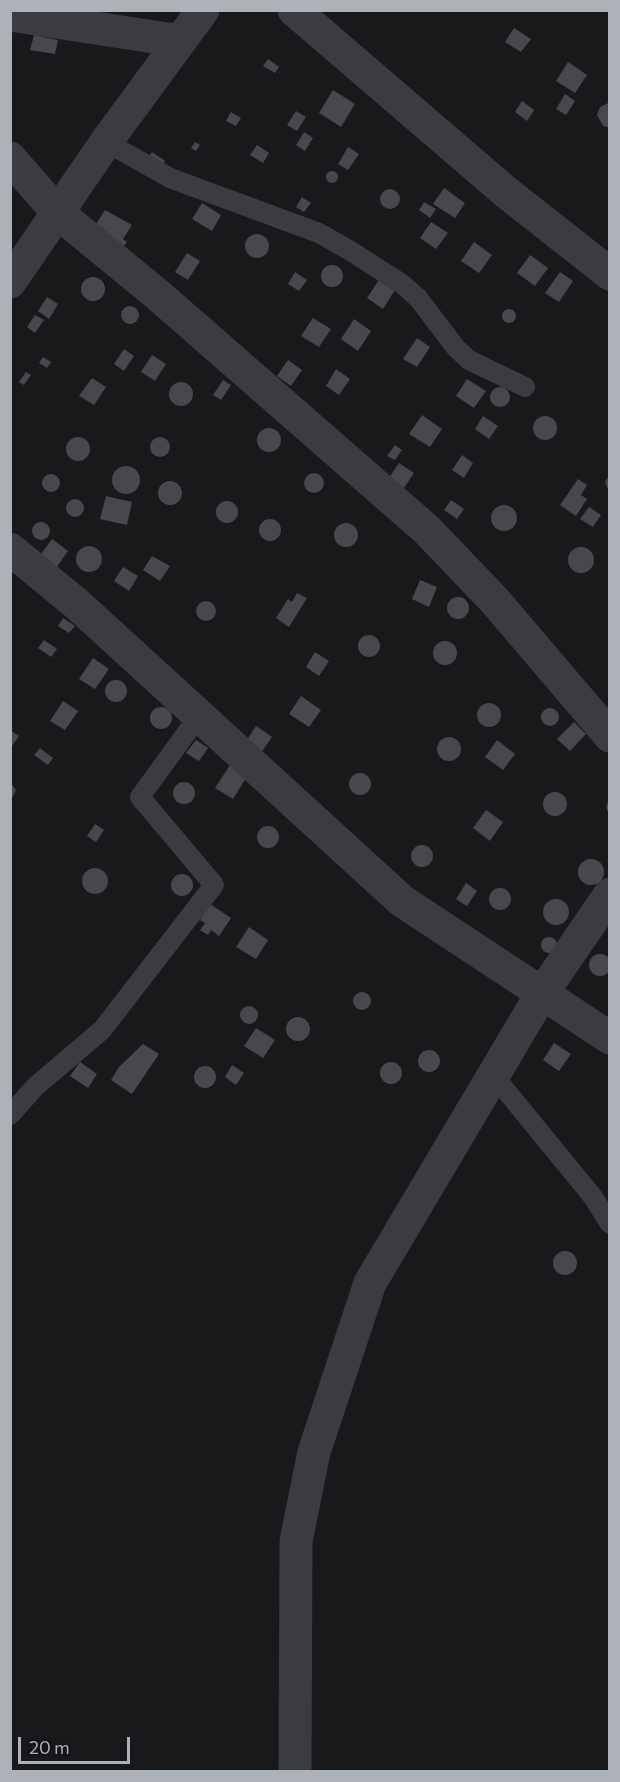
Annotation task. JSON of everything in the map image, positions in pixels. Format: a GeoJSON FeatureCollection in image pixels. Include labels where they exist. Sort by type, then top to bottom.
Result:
{"type":"FeatureCollection","features":[{"type":"Feature","properties":{"kind":"street"},"geometry":{"type":"LineString","coordinates":[[10,282],[106,142],[203,10]]}},
{"type":"Feature","properties":{"kind":"street"},"geometry":{"type":"LineString","coordinates":[[294,10],[507,193],[609,274]]}},
{"type":"Feature","properties":{"kind":"street"},"geometry":{"type":"LineString","coordinates":[[10,15],[180,41]]}},
{"type":"Feature","properties":{"kind":"street"},"geometry":{"type":"LineString","coordinates":[[10,158],[58,213],[167,302],[427,530],[495,601],[606,727]]}},
{"type":"Feature","properties":{"kind":"street"},"geometry":{"type":"LineString","coordinates":[[10,549],[78,605],[402,901],[609,1038]]}},
{"type":"Feature","properties":{"kind":"street"},"geometry":{"type":"LineString","coordinates":[[295,1772],[296,1541],[314,1452],[370,1283],[541,995],[609,894]]}},
{"type":"Feature","properties":{"kind":"lane"},"geometry":{"type":"LineString","coordinates":[[106,142],[170,178],[320,233],[349,250],[418,298],[456,348],[469,360],[525,387]]}},
{"type":"Feature","properties":{"kind":"lane"},"geometry":{"type":"LineString","coordinates":[[10,1115],[36,1086],[102,1029],[214,885],[140,797],[198,717]]}},
{"type":"Feature","properties":{"kind":"lane"},"geometry":{"type":"LineString","coordinates":[[494,1076],[593,1197],[609,1224]]}},
{"type":"Feature","properties":{"kind":"building"},"geometry":{"type":"Polygon","coordinates":[[[514,28],[531,39],[521,52],[505,42],[514,28]]]}},
{"type":"Feature","properties":{"kind":"building"},"geometry":{"type":"Polygon","coordinates":[[[34,35],[58,40],[55,54],[30,50],[34,35]]]}},
{"type":"Feature","properties":{"kind":"building"},"geometry":{"type":"Polygon","coordinates":[[[268,59],[279,67],[275,73],[263,66],[268,59]]]}},
{"type":"Feature","properties":{"kind":"building"},"geometry":{"type":"Polygon","coordinates":[[[568,62],[587,75],[575,93],[556,81],[568,62]]]}},
{"type":"Feature","properties":{"kind":"building"},"geometry":{"type":"Polygon","coordinates":[[[333,90],[355,104],[341,127],[319,113],[333,90]]]}},
{"type":"Feature","properties":{"kind":"building"},"geometry":{"type":"Polygon","coordinates":[[[565,94],[575,101],[566,115],[556,109],[565,94]]]}},
{"type":"Feature","properties":{"kind":"building"},"geometry":{"type":"Polygon","coordinates":[[[522,101],[534,110],[527,121],[515,112],[522,101]]]}},
{"type":"Feature","properties":{"kind":"building"},"geometry":{"type":"Polygon","coordinates":[[[610,102],[610,128],[603,126],[597,115],[600,107],[610,102]]]}},
{"type":"Feature","properties":{"kind":"building"},"geometry":{"type":"Polygon","coordinates":[[[296,111],[306,117],[297,131],[287,125],[296,111]]]}},
{"type":"Feature","properties":{"kind":"building"},"geometry":{"type":"Polygon","coordinates":[[[231,112],[241,118],[236,126],[226,121],[231,112]]]}},
{"type":"Feature","properties":{"kind":"building"},"geometry":{"type":"Polygon","coordinates":[[[304,132],[313,138],[305,151],[296,145],[304,132]]]}},
{"type":"Feature","properties":{"kind":"building"},"geometry":{"type":"Polygon","coordinates":[[[195,142],[200,145],[196,151],[191,148],[195,142]]]}},
{"type":"Feature","properties":{"kind":"building"},"geometry":{"type":"Polygon","coordinates":[[[257,145],[269,153],[263,163],[250,155],[257,145]]]}},
{"type":"Feature","properties":{"kind":"building"},"geometry":{"type":"Polygon","coordinates":[[[348,147],[359,154],[348,170],[338,164],[348,147]]]}},
{"type":"Feature","properties":{"kind":"building"},"geometry":{"type":"Polygon","coordinates":[[[152,152],[165,161],[160,168],[147,159],[152,152]]]}},
{"type":"Feature","properties":{"kind":"building"},"geometry":{"type":"Polygon","coordinates":[[[334,171],[337,172],[337,182],[330,183],[327,182],[326,175],[327,172],[334,171]]]}},
{"type":"Feature","properties":{"kind":"building"},"geometry":{"type":"Polygon","coordinates":[[[444,188],[465,203],[455,218],[433,204],[444,188]]]}},
{"type":"Feature","properties":{"kind":"building"},"geometry":{"type":"Polygon","coordinates":[[[390,189],[397,192],[400,199],[397,206],[390,209],[383,206],[380,199],[383,192],[390,189]]]}},
{"type":"Feature","properties":{"kind":"building"},"geometry":{"type":"Polygon","coordinates":[[[302,197],[311,203],[304,212],[296,207],[302,197]]]}},
{"type":"Feature","properties":{"kind":"building"},"geometry":{"type":"Polygon","coordinates":[[[424,202],[436,209],[430,218],[419,210],[424,202]]]}},
{"type":"Feature","properties":{"kind":"building"},"geometry":{"type":"Polygon","coordinates":[[[202,203],[221,215],[212,231],[192,219],[202,203]]]}},
{"type":"Feature","properties":{"kind":"building"},"geometry":{"type":"Polygon","coordinates":[[[105,210],[132,225],[123,239],[127,242],[124,246],[103,232],[104,229],[96,224],[105,210]]]}},
{"type":"Feature","properties":{"kind":"building"},"geometry":{"type":"Polygon","coordinates":[[[431,222],[448,233],[436,249],[420,238],[431,222]]]}},
{"type":"Feature","properties":{"kind":"building"},"geometry":{"type":"Polygon","coordinates":[[[257,234],[262,235],[268,241],[268,251],[262,257],[257,258],[252,257],[246,251],[245,246],[246,241],[252,235],[257,234]]]}},
{"type":"Feature","properties":{"kind":"building"},"geometry":{"type":"Polygon","coordinates":[[[474,242],[492,255],[479,273],[461,261],[474,242]]]}},
{"type":"Feature","properties":{"kind":"building"},"geometry":{"type":"Polygon","coordinates":[[[187,253],[200,261],[188,280],[175,272],[187,253]]]}},
{"type":"Feature","properties":{"kind":"building"},"geometry":{"type":"Polygon","coordinates":[[[530,255],[548,268],[535,286],[517,273],[530,255]]]}},
{"type":"Feature","properties":{"kind":"building"},"geometry":{"type":"Polygon","coordinates":[[[328,265],[336,265],[343,272],[343,280],[336,287],[328,287],[321,280],[321,272],[328,265]]]}},
{"type":"Feature","properties":{"kind":"building"},"geometry":{"type":"Polygon","coordinates":[[[295,272],[307,280],[299,291],[288,284],[295,272]]]}},
{"type":"Feature","properties":{"kind":"building"},"geometry":{"type":"Polygon","coordinates":[[[560,272],[573,281],[559,302],[545,293],[560,272]]]}},
{"type":"Feature","properties":{"kind":"building"},"geometry":{"type":"Polygon","coordinates":[[[93,277],[102,280],[105,289],[102,298],[93,301],[84,298],[81,289],[84,280],[93,277]]]}},
{"type":"Feature","properties":{"kind":"building"},"geometry":{"type":"Polygon","coordinates":[[[379,280],[395,290],[383,309],[367,298],[379,280]]]}},
{"type":"Feature","properties":{"kind":"building"},"geometry":{"type":"Polygon","coordinates":[[[47,297],[58,304],[49,319],[38,311],[47,297]]]}},
{"type":"Feature","properties":{"kind":"building"},"geometry":{"type":"Polygon","coordinates":[[[126,306],[134,306],[139,311],[137,322],[126,324],[121,319],[121,311],[126,306]]]}},
{"type":"Feature","properties":{"kind":"building"},"geometry":{"type":"Polygon","coordinates":[[[509,309],[514,311],[516,316],[514,321],[509,323],[504,321],[502,316],[504,311],[509,309]]]}},
{"type":"Feature","properties":{"kind":"building"},"geometry":{"type":"Polygon","coordinates":[[[35,315],[44,320],[35,333],[27,327],[35,315]]]}},
{"type":"Feature","properties":{"kind":"building"},"geometry":{"type":"Polygon","coordinates":[[[313,318],[331,329],[319,347],[301,336],[313,318]]]}},
{"type":"Feature","properties":{"kind":"building"},"geometry":{"type":"Polygon","coordinates":[[[354,319],[371,331],[358,351],[341,339],[354,319]]]}},
{"type":"Feature","properties":{"kind":"building"},"geometry":{"type":"Polygon","coordinates":[[[417,338],[430,347],[417,367],[403,359],[417,338]]]}},
{"type":"Feature","properties":{"kind":"building"},"geometry":{"type":"Polygon","coordinates":[[[124,349],[134,356],[124,371],[114,364],[124,349]]]}},
{"type":"Feature","properties":{"kind":"building"},"geometry":{"type":"Polygon","coordinates":[[[152,355],[166,364],[155,381],[141,372],[152,355]]]}},
{"type":"Feature","properties":{"kind":"building"},"geometry":{"type":"Polygon","coordinates":[[[43,357],[51,362],[47,368],[39,363],[43,357]]]}},
{"type":"Feature","properties":{"kind":"building"},"geometry":{"type":"Polygon","coordinates":[[[288,360],[302,370],[291,386],[277,376],[288,360]]]}},
{"type":"Feature","properties":{"kind":"building"},"geometry":{"type":"Polygon","coordinates":[[[336,369],[350,379],[339,395],[326,386],[336,369]]]}},
{"type":"Feature","properties":{"kind":"building"},"geometry":{"type":"Polygon","coordinates":[[[26,372],[31,375],[24,385],[19,382],[26,372]]]}},
{"type":"Feature","properties":{"kind":"building"},"geometry":{"type":"Polygon","coordinates":[[[92,378],[106,387],[94,405],[79,396],[92,378]]]}},
{"type":"Feature","properties":{"kind":"building"},"geometry":{"type":"Polygon","coordinates":[[[467,379],[486,391],[474,408],[456,396],[467,379]]]}},
{"type":"Feature","properties":{"kind":"building"},"geometry":{"type":"Polygon","coordinates":[[[223,380],[231,385],[221,400],[213,395],[223,380]]]}},
{"type":"Feature","properties":{"kind":"building"},"geometry":{"type":"Polygon","coordinates":[[[181,382],[186,383],[192,389],[192,399],[186,405],[181,406],[176,405],[170,399],[169,394],[170,389],[176,383],[181,382]]]}},
{"type":"Feature","properties":{"kind":"building"},"geometry":{"type":"Polygon","coordinates":[[[500,387],[507,390],[510,397],[507,404],[500,407],[493,404],[490,397],[493,390],[500,387]]]}},
{"type":"Feature","properties":{"kind":"building"},"geometry":{"type":"Polygon","coordinates":[[[422,415],[442,429],[430,447],[409,434],[422,415]]]}},
{"type":"Feature","properties":{"kind":"building"},"geometry":{"type":"Polygon","coordinates":[[[483,416],[498,426],[489,439],[475,429],[483,416]]]}},
{"type":"Feature","properties":{"kind":"building"},"geometry":{"type":"Polygon","coordinates":[[[545,416],[550,417],[556,423],[556,433],[550,439],[545,440],[540,439],[534,433],[533,428],[534,423],[540,417],[545,416]]]}},
{"type":"Feature","properties":{"kind":"building"},"geometry":{"type":"Polygon","coordinates":[[[269,428],[278,431],[281,440],[278,449],[269,452],[260,449],[257,440],[260,431],[269,428]]]}},
{"type":"Feature","properties":{"kind":"building"},"geometry":{"type":"Polygon","coordinates":[[[78,437],[87,440],[90,449],[87,458],[78,461],[69,458],[66,449],[69,440],[78,437]]]}},
{"type":"Feature","properties":{"kind":"building"},"geometry":{"type":"Polygon","coordinates":[[[160,437],[167,440],[170,447],[167,454],[160,457],[153,454],[150,447],[153,440],[160,437]]]}},
{"type":"Feature","properties":{"kind":"building"},"geometry":{"type":"Polygon","coordinates":[[[395,445],[402,450],[395,460],[387,456],[395,445]]]}},
{"type":"Feature","properties":{"kind":"building"},"geometry":{"type":"Polygon","coordinates":[[[462,455],[473,463],[464,478],[452,470],[462,455]]]}},
{"type":"Feature","properties":{"kind":"building"},"geometry":{"type":"Polygon","coordinates":[[[399,463],[414,473],[404,488],[389,478],[399,463]]]}},
{"type":"Feature","properties":{"kind":"building"},"geometry":{"type":"Polygon","coordinates":[[[126,466],[136,470],[140,480],[136,490],[126,494],[116,490],[112,480],[116,470],[126,466]]]}},
{"type":"Feature","properties":{"kind":"building"},"geometry":{"type":"Polygon","coordinates":[[[310,473],[318,473],[324,479],[324,487],[318,493],[310,493],[304,487],[304,479],[310,473]]]}},
{"type":"Feature","properties":{"kind":"building"},"geometry":{"type":"Polygon","coordinates":[[[51,474],[57,477],[60,483],[57,489],[51,492],[45,489],[42,483],[45,477],[51,474]]]}},
{"type":"Feature","properties":{"kind":"building"},"geometry":{"type":"Polygon","coordinates":[[[610,474],[610,494],[605,482],[610,474]]]}},
{"type":"Feature","properties":{"kind":"building"},"geometry":{"type":"Polygon","coordinates":[[[578,479],[587,485],[581,495],[587,499],[576,516],[560,505],[578,479]]]}},
{"type":"Feature","properties":{"kind":"building"},"geometry":{"type":"Polygon","coordinates":[[[170,481],[179,484],[182,493],[179,502],[170,505],[161,502],[158,493],[161,484],[170,481]]]}},
{"type":"Feature","properties":{"kind":"building"},"geometry":{"type":"Polygon","coordinates":[[[106,496],[132,502],[127,525],[100,519],[106,496]]]}},
{"type":"Feature","properties":{"kind":"building"},"geometry":{"type":"Polygon","coordinates":[[[75,499],[81,502],[84,508],[81,514],[75,517],[69,514],[66,508],[69,502],[75,499]]]}},
{"type":"Feature","properties":{"kind":"building"},"geometry":{"type":"Polygon","coordinates":[[[451,500],[464,509],[457,519],[444,510],[451,500]]]}},
{"type":"Feature","properties":{"kind":"building"},"geometry":{"type":"Polygon","coordinates":[[[227,501],[235,504],[238,512],[235,520],[227,523],[219,520],[216,512],[219,504],[227,501]]]}},
{"type":"Feature","properties":{"kind":"building"},"geometry":{"type":"Polygon","coordinates":[[[504,505],[513,509],[517,518],[513,527],[504,531],[495,527],[491,518],[495,509],[504,505]]]}},
{"type":"Feature","properties":{"kind":"building"},"geometry":{"type":"Polygon","coordinates":[[[589,507],[601,515],[593,527],[580,519],[589,507]]]}},
{"type":"Feature","properties":{"kind":"building"},"geometry":{"type":"Polygon","coordinates":[[[270,519],[278,522],[281,530],[278,538],[270,541],[262,538],[259,530],[262,522],[270,519]]]}},
{"type":"Feature","properties":{"kind":"building"},"geometry":{"type":"Polygon","coordinates":[[[37,522],[45,522],[50,527],[48,538],[37,540],[32,535],[32,527],[37,522]]]}},
{"type":"Feature","properties":{"kind":"building"},"geometry":{"type":"Polygon","coordinates":[[[346,523],[355,526],[358,535],[355,544],[346,547],[337,544],[334,535],[337,526],[346,523]]]}},
{"type":"Feature","properties":{"kind":"building"},"geometry":{"type":"Polygon","coordinates":[[[52,539],[68,551],[56,568],[39,557],[52,539]]]}},
{"type":"Feature","properties":{"kind":"building"},"geometry":{"type":"Polygon","coordinates":[[[89,546],[98,550],[102,559],[98,568],[89,572],[80,568],[76,559],[80,550],[89,546]]]}},
{"type":"Feature","properties":{"kind":"building"},"geometry":{"type":"Polygon","coordinates":[[[581,547],[590,551],[594,560],[590,569],[581,573],[572,569],[568,560],[572,551],[581,547]]]}},
{"type":"Feature","properties":{"kind":"building"},"geometry":{"type":"Polygon","coordinates":[[[152,556],[170,566],[160,581],[143,570],[152,556]]]}},
{"type":"Feature","properties":{"kind":"building"},"geometry":{"type":"Polygon","coordinates":[[[123,567],[138,576],[129,591],[114,581],[123,567]]]}},
{"type":"Feature","properties":{"kind":"building"},"geometry":{"type":"Polygon","coordinates":[[[420,580],[437,587],[429,607],[412,599],[420,580]]]}},
{"type":"Feature","properties":{"kind":"building"},"geometry":{"type":"Polygon","coordinates":[[[297,593],[307,598],[289,627],[276,618],[288,599],[292,602],[297,593]]]}},
{"type":"Feature","properties":{"kind":"building"},"geometry":{"type":"Polygon","coordinates":[[[458,597],[466,600],[469,608],[466,616],[458,619],[450,616],[447,608],[450,600],[458,597]]]}},
{"type":"Feature","properties":{"kind":"building"},"geometry":{"type":"Polygon","coordinates":[[[206,601],[213,604],[216,611],[213,618],[206,621],[199,618],[196,611],[199,604],[206,601]]]}},
{"type":"Feature","properties":{"kind":"building"},"geometry":{"type":"Polygon","coordinates":[[[63,618],[75,626],[69,633],[58,626],[63,618]]]}},
{"type":"Feature","properties":{"kind":"building"},"geometry":{"type":"Polygon","coordinates":[[[369,635],[377,638],[380,646],[377,654],[369,657],[361,654],[358,646],[361,638],[369,635]]]}},
{"type":"Feature","properties":{"kind":"building"},"geometry":{"type":"Polygon","coordinates":[[[44,640],[57,649],[51,657],[38,648],[44,640]]]}},
{"type":"Feature","properties":{"kind":"building"},"geometry":{"type":"Polygon","coordinates":[[[445,641],[450,642],[456,648],[456,658],[450,664],[445,665],[440,664],[434,658],[433,653],[434,648],[440,642],[445,641]]]}},
{"type":"Feature","properties":{"kind":"building"},"geometry":{"type":"Polygon","coordinates":[[[315,652],[329,661],[319,676],[306,667],[315,652]]]}},
{"type":"Feature","properties":{"kind":"building"},"geometry":{"type":"Polygon","coordinates":[[[93,658],[109,669],[95,689],[79,679],[93,658]]]}},
{"type":"Feature","properties":{"kind":"building"},"geometry":{"type":"Polygon","coordinates":[[[116,680],[124,683],[127,691],[124,699],[116,702],[108,699],[105,691],[108,683],[116,680]]]}},
{"type":"Feature","properties":{"kind":"building"},"geometry":{"type":"Polygon","coordinates":[[[301,696],[321,710],[309,727],[289,714],[301,696]]]}},
{"type":"Feature","properties":{"kind":"building"},"geometry":{"type":"Polygon","coordinates":[[[63,701],[78,711],[65,730],[50,721],[63,701]]]}},
{"type":"Feature","properties":{"kind":"building"},"geometry":{"type":"Polygon","coordinates":[[[489,703],[498,706],[501,715],[498,724],[489,727],[480,724],[477,715],[480,706],[489,703]]]}},
{"type":"Feature","properties":{"kind":"building"},"geometry":{"type":"Polygon","coordinates":[[[161,707],[169,710],[172,718],[169,726],[161,729],[153,726],[150,718],[153,710],[161,707]]]}},
{"type":"Feature","properties":{"kind":"building"},"geometry":{"type":"Polygon","coordinates":[[[550,708],[556,711],[559,717],[556,723],[550,726],[544,723],[541,717],[544,711],[550,708]]]}},
{"type":"Feature","properties":{"kind":"building"},"geometry":{"type":"Polygon","coordinates":[[[574,722],[586,734],[570,751],[557,739],[574,722]]]}},
{"type":"Feature","properties":{"kind":"building"},"geometry":{"type":"Polygon","coordinates":[[[256,726],[272,737],[261,753],[245,743],[256,726]]]}},
{"type":"Feature","properties":{"kind":"building"},"geometry":{"type":"Polygon","coordinates":[[[10,730],[19,736],[10,749],[10,730]]]}},
{"type":"Feature","properties":{"kind":"building"},"geometry":{"type":"Polygon","coordinates":[[[449,737],[454,738],[460,744],[460,754],[454,760],[449,761],[444,760],[438,754],[437,749],[438,744],[444,738],[449,737]]]}},
{"type":"Feature","properties":{"kind":"building"},"geometry":{"type":"Polygon","coordinates":[[[196,740],[208,748],[199,761],[186,753],[196,740]]]}},
{"type":"Feature","properties":{"kind":"building"},"geometry":{"type":"Polygon","coordinates":[[[497,740],[515,754],[503,770],[485,757],[497,740]]]}},
{"type":"Feature","properties":{"kind":"building"},"geometry":{"type":"Polygon","coordinates":[[[40,748],[53,758],[48,765],[34,755],[40,748]]]}},
{"type":"Feature","properties":{"kind":"building"},"geometry":{"type":"Polygon","coordinates":[[[232,762],[249,773],[233,799],[215,788],[232,762]]]}},
{"type":"Feature","properties":{"kind":"building"},"geometry":{"type":"Polygon","coordinates":[[[360,773],[368,776],[371,784],[368,792],[360,795],[352,792],[349,784],[352,776],[360,773]]]}},
{"type":"Feature","properties":{"kind":"building"},"geometry":{"type":"Polygon","coordinates":[[[10,782],[16,790],[10,802],[10,782]]]}},
{"type":"Feature","properties":{"kind":"building"},"geometry":{"type":"Polygon","coordinates":[[[184,782],[192,785],[195,793],[192,801],[184,804],[176,801],[173,793],[176,785],[184,782]]]}},
{"type":"Feature","properties":{"kind":"building"},"geometry":{"type":"Polygon","coordinates":[[[555,792],[564,795],[567,804],[564,813],[555,816],[546,813],[543,804],[546,795],[555,792]]]}},
{"type":"Feature","properties":{"kind":"building"},"geometry":{"type":"Polygon","coordinates":[[[610,796],[610,817],[606,807],[610,796]]]}},
{"type":"Feature","properties":{"kind":"building"},"geometry":{"type":"Polygon","coordinates":[[[486,810],[503,822],[490,841],[473,828],[486,810]]]}},
{"type":"Feature","properties":{"kind":"building"},"geometry":{"type":"Polygon","coordinates":[[[95,824],[104,830],[96,842],[87,836],[95,824]]]}},
{"type":"Feature","properties":{"kind":"building"},"geometry":{"type":"Polygon","coordinates":[[[268,826],[276,829],[279,837],[276,845],[268,848],[260,845],[257,837],[260,829],[268,826]]]}},
{"type":"Feature","properties":{"kind":"building"},"geometry":{"type":"Polygon","coordinates":[[[422,845],[430,848],[433,856],[430,864],[422,867],[414,864],[411,856],[414,848],[422,845]]]}},
{"type":"Feature","properties":{"kind":"building"},"geometry":{"type":"Polygon","coordinates":[[[591,859],[600,863],[604,872],[600,881],[591,885],[582,881],[578,872],[582,863],[591,859]]]}},
{"type":"Feature","properties":{"kind":"building"},"geometry":{"type":"Polygon","coordinates":[[[95,868],[104,872],[108,881],[104,890],[95,894],[86,890],[82,881],[86,872],[95,868]]]}},
{"type":"Feature","properties":{"kind":"building"},"geometry":{"type":"Polygon","coordinates":[[[182,874],[190,877],[193,885],[190,893],[182,896],[174,893],[171,885],[174,877],[182,874]]]}},
{"type":"Feature","properties":{"kind":"building"},"geometry":{"type":"Polygon","coordinates":[[[466,883],[477,891],[467,906],[456,899],[466,883]]]}},
{"type":"Feature","properties":{"kind":"building"},"geometry":{"type":"Polygon","coordinates":[[[500,888],[510,895],[511,899],[504,909],[500,910],[490,903],[489,899],[496,889],[500,888]]]}},
{"type":"Feature","properties":{"kind":"building"},"geometry":{"type":"Polygon","coordinates":[[[556,899],[565,903],[569,912],[565,921],[556,925],[547,921],[543,912],[547,903],[556,899]]]}},
{"type":"Feature","properties":{"kind":"building"},"geometry":{"type":"Polygon","coordinates":[[[210,904],[231,918],[219,936],[211,930],[208,935],[200,930],[205,923],[200,920],[210,904]]]}},
{"type":"Feature","properties":{"kind":"building"},"geometry":{"type":"Polygon","coordinates":[[[249,927],[268,940],[256,959],[236,947],[249,927]]]}},
{"type":"Feature","properties":{"kind":"building"},"geometry":{"type":"Polygon","coordinates":[[[546,937],[552,937],[557,945],[555,951],[546,953],[541,948],[541,942],[546,937]]]}},
{"type":"Feature","properties":{"kind":"building"},"geometry":{"type":"Polygon","coordinates":[[[600,954],[608,957],[611,965],[608,973],[600,976],[592,973],[589,965],[592,957],[600,954]]]}},
{"type":"Feature","properties":{"kind":"building"},"geometry":{"type":"Polygon","coordinates":[[[358,992],[366,992],[371,997],[369,1008],[358,1010],[353,1005],[353,997],[358,992]]]}},
{"type":"Feature","properties":{"kind":"building"},"geometry":{"type":"Polygon","coordinates":[[[249,1006],[255,1009],[258,1015],[255,1021],[249,1024],[243,1021],[240,1015],[243,1009],[249,1006]]]}},
{"type":"Feature","properties":{"kind":"building"},"geometry":{"type":"Polygon","coordinates":[[[298,1017],[307,1020],[310,1029],[307,1038],[298,1041],[289,1038],[286,1029],[289,1020],[298,1017]]]}},
{"type":"Feature","properties":{"kind":"building"},"geometry":{"type":"Polygon","coordinates":[[[256,1028],[275,1040],[263,1058],[244,1046],[256,1028]]]}},
{"type":"Feature","properties":{"kind":"building"},"geometry":{"type":"Polygon","coordinates":[[[554,1043],[571,1054],[559,1071],[543,1060],[554,1043]]]}},
{"type":"Feature","properties":{"kind":"building"},"geometry":{"type":"Polygon","coordinates":[[[143,1044],[159,1054],[132,1094],[111,1080],[119,1067],[143,1044]]]}},
{"type":"Feature","properties":{"kind":"building"},"geometry":{"type":"Polygon","coordinates":[[[429,1050],[437,1053],[440,1061],[437,1069],[429,1072],[421,1069],[418,1061],[421,1053],[429,1050]]]}},
{"type":"Feature","properties":{"kind":"building"},"geometry":{"type":"Polygon","coordinates":[[[80,1062],[97,1074],[88,1088],[70,1076],[80,1062]]]}},
{"type":"Feature","properties":{"kind":"building"},"geometry":{"type":"Polygon","coordinates":[[[391,1062],[399,1065],[402,1073],[399,1081],[391,1084],[383,1081],[380,1073],[383,1065],[391,1062]]]}},
{"type":"Feature","properties":{"kind":"building"},"geometry":{"type":"Polygon","coordinates":[[[232,1065],[244,1073],[236,1085],[225,1077],[232,1065]]]}},
{"type":"Feature","properties":{"kind":"building"},"geometry":{"type":"Polygon","coordinates":[[[205,1066],[213,1069],[216,1077],[213,1085],[205,1088],[197,1085],[194,1077],[197,1069],[205,1066]]]}},
{"type":"Feature","properties":{"kind":"building"},"geometry":{"type":"Polygon","coordinates":[[[565,1251],[574,1254],[577,1263],[574,1272],[565,1275],[556,1272],[553,1263],[556,1254],[565,1251]]]}}]}
